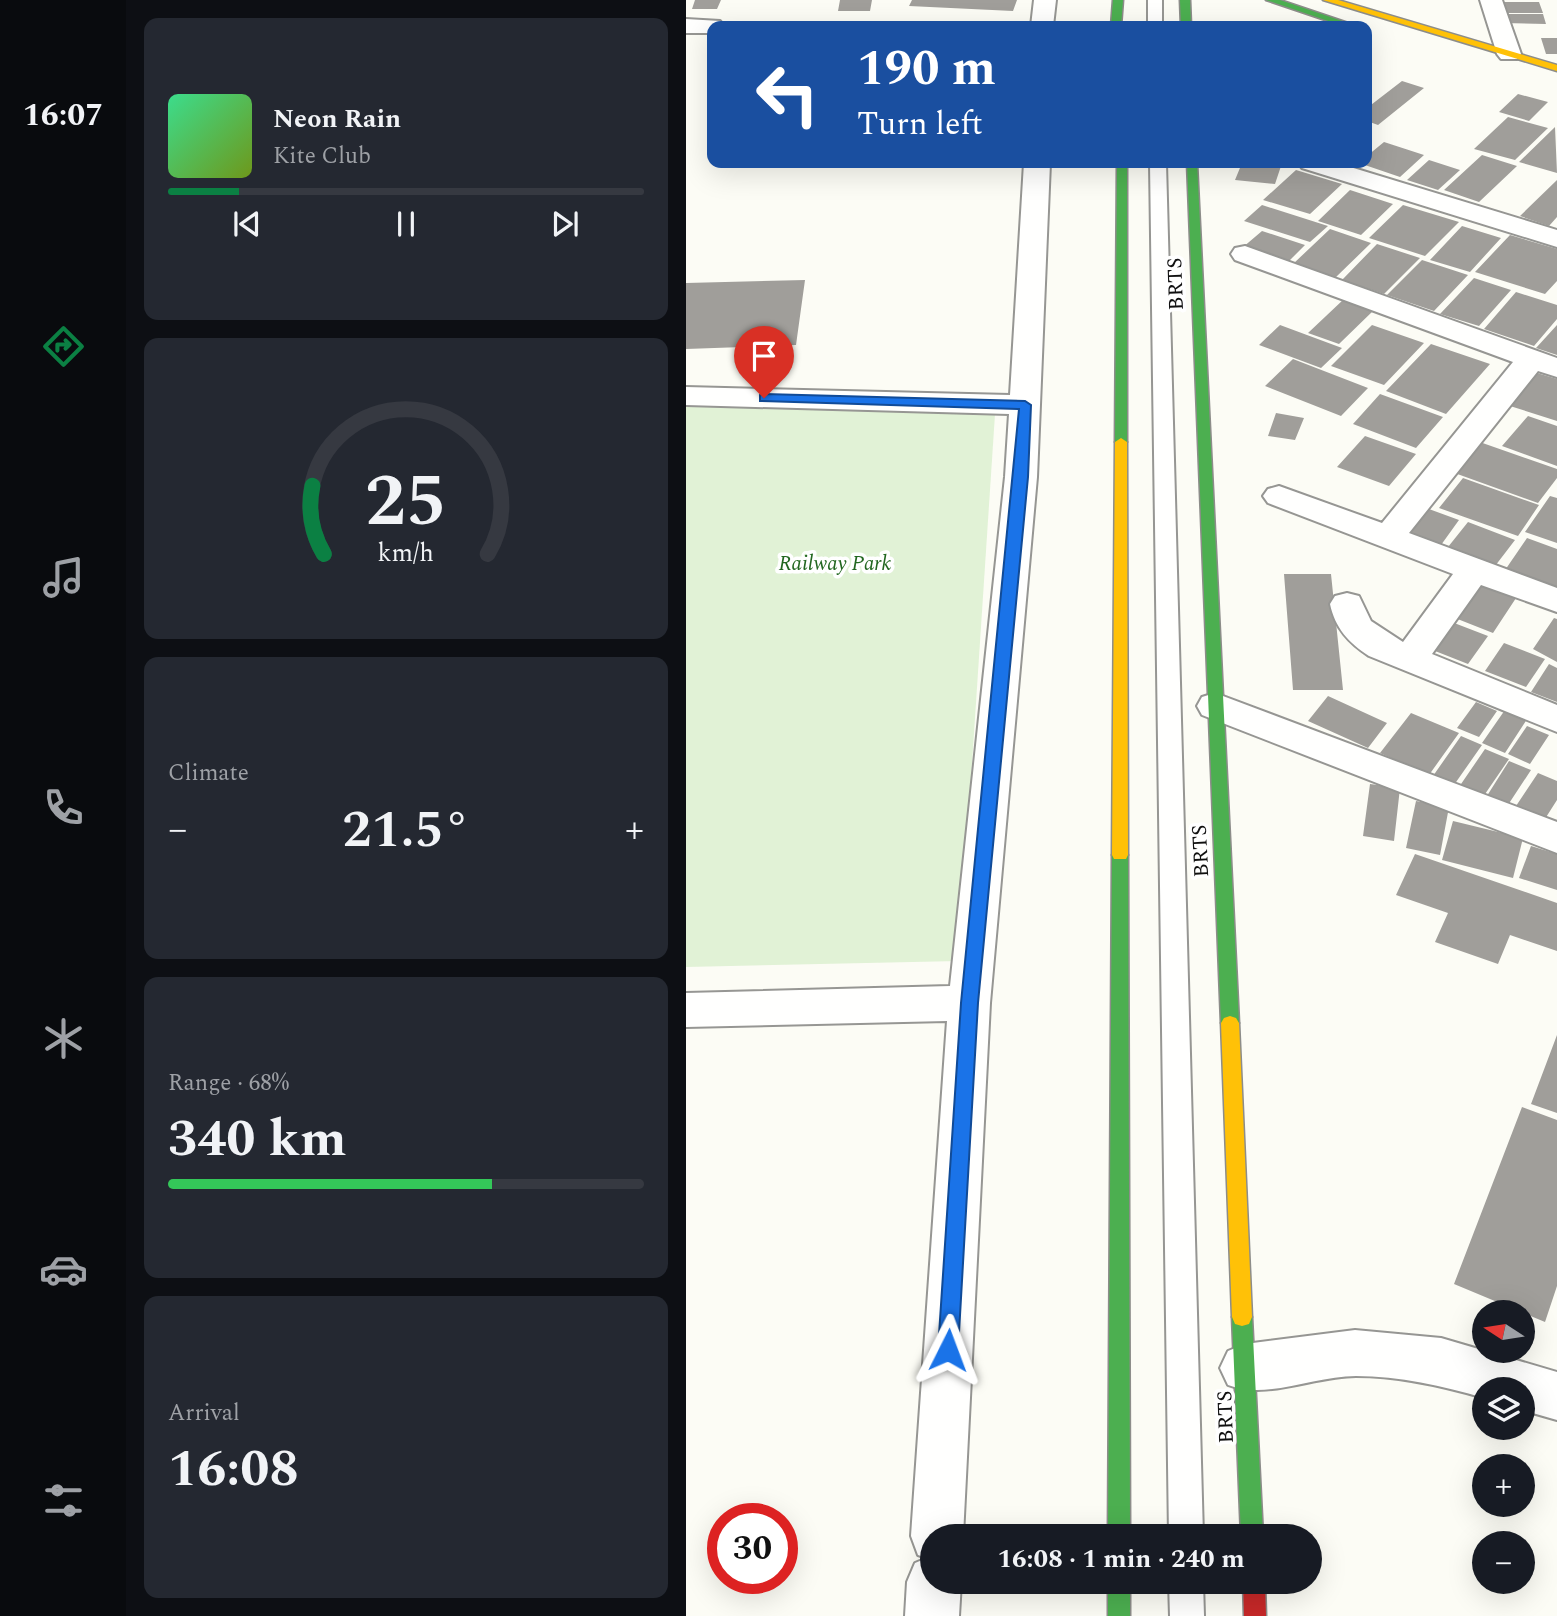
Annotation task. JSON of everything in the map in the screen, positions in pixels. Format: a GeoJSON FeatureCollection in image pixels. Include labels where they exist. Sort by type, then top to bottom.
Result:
{"type":"FeatureCollection","features":[{"type":"Feature","properties":{"kind":"main road"},"geometry":{"type":"LineString","coordinates":[[1116,21],[1118,0]]}},
{"type":"Feature","properties":{"kind":"main road"},"geometry":{"type":"LineString","coordinates":[[1185,0],[1186,21]]}},
{"type":"Feature","properties":{"kind":"main road"},"geometry":{"type":"LineString","coordinates":[[1271,0],[1338,21]]}},
{"type":"Feature","properties":{"kind":"main road"},"geometry":{"type":"LineString","coordinates":[[1328,0],[1557,68]]}},
{"type":"Feature","properties":{"kind":"main road"},"geometry":{"type":"LineString","coordinates":[[1119,1524],[1122,168]]}},
{"type":"Feature","properties":{"kind":"main road","name":"BRTS"},"geometry":{"type":"LineString","coordinates":[[1192,168],[1251,1524]]}},
{"type":"Feature","properties":{"kind":"main road"},"geometry":{"type":"LineString","coordinates":[[1119,1594],[1119,1616]]}},
{"type":"Feature","properties":{"kind":"main road"},"geometry":{"type":"LineString","coordinates":[[1254,1594],[1255,1616]]}},
{"type":"Feature","properties":{"kind":"street"},"geometry":{"type":"LineString","coordinates":[[1043,21],[1045,0]]}},
{"type":"Feature","properties":{"kind":"street"},"geometry":{"type":"LineString","coordinates":[[1491,0],[1509,54]]}},
{"type":"Feature","properties":{"kind":"street"},"geometry":{"type":"LineString","coordinates":[[686,26],[707,26]]}},
{"type":"Feature","properties":{"kind":"street"},"geometry":{"type":"LineString","coordinates":[[938,1524],[969,1003],[1021,477],[1037,168]]}},
{"type":"Feature","properties":{"kind":"street"},"geometry":{"type":"LineString","coordinates":[[1327,168],[1557,239]]}},
{"type":"Feature","properties":{"kind":"street"},"geometry":{"type":"LineString","coordinates":[[1245,254],[1544,365],[1388,537]]}},
{"type":"Feature","properties":{"kind":"street"},"geometry":{"type":"LineString","coordinates":[[686,396],[1025,405]]}},
{"type":"Feature","properties":{"kind":"street"},"geometry":{"type":"LineString","coordinates":[[1279,496],[1557,601]]}},
{"type":"Feature","properties":{"kind":"street"},"geometry":{"type":"LineString","coordinates":[[1410,659],[1474,569]]}},
{"type":"Feature","properties":{"kind":"street"},"geometry":{"type":"LineString","coordinates":[[1347,604],[1350,620],[1362,635],[1410,659],[1557,719]]}},
{"type":"Feature","properties":{"kind":"street"},"geometry":{"type":"LineString","coordinates":[[1215,706],[1557,838]]}},
{"type":"Feature","properties":{"kind":"street"},"geometry":{"type":"LineString","coordinates":[[686,1010],[969,1003]]}},
{"type":"Feature","properties":{"kind":"street"},"geometry":{"type":"LineString","coordinates":[[1244,1368],[1367,1354],[1441,1362],[1557,1396]]}},
{"type":"Feature","properties":{"kind":"street"},"geometry":{"type":"LineString","coordinates":[[932,1616],[933,1594]]}},
{"type":"Feature","properties":{"kind":"lane"},"geometry":{"type":"LineString","coordinates":[[1155,0],[1155,21]]}},
{"type":"Feature","properties":{"kind":"lane"},"geometry":{"type":"LineString","coordinates":[[1158,168],[1185,1524]]}},
{"type":"Feature","properties":{"kind":"lane"},"geometry":{"type":"LineString","coordinates":[[1186,1594],[1187,1616]]}},
{"type":"Feature","properties":{"kind":"green space","name":"Railway Park"},"geometry":{"type":"Polygon","coordinates":[[[686,398],[996,399],[959,961],[686,967],[686,398]]]}},
{"type":"Feature","properties":{"kind":"building"},"geometry":{"type":"Polygon","coordinates":[[[695,0],[721,0],[717,9],[692,9],[695,0]]]}},
{"type":"Feature","properties":{"kind":"building"},"geometry":{"type":"Polygon","coordinates":[[[840,0],[872,0],[870,11],[838,11],[840,0]]]}},
{"type":"Feature","properties":{"kind":"building"},"geometry":{"type":"Polygon","coordinates":[[[912,0],[1017,0],[1013,11],[909,6],[912,0]]]}},
{"type":"Feature","properties":{"kind":"building"},"geometry":{"type":"Polygon","coordinates":[[[1496,2],[1539,2],[1543,13],[1499,13],[1496,2]]]}},
{"type":"Feature","properties":{"kind":"building"},"geometry":{"type":"Polygon","coordinates":[[[1500,14],[1543,14],[1546,24],[1503,23],[1500,14]]]}},
{"type":"Feature","properties":{"kind":"building"},"geometry":{"type":"Polygon","coordinates":[[[1541,38],[1557,38],[1557,54],[1546,54],[1541,38]]]}},
{"type":"Feature","properties":{"kind":"building"},"geometry":{"type":"Polygon","coordinates":[[[1402,81],[1424,88],[1378,125],[1372,123],[1372,104],[1402,81]]]}},
{"type":"Feature","properties":{"kind":"building"},"geometry":{"type":"Polygon","coordinates":[[[1518,94],[1548,102],[1529,121],[1499,112],[1518,94]]]}},
{"type":"Feature","properties":{"kind":"building"},"geometry":{"type":"Polygon","coordinates":[[[1508,117],[1548,128],[1515,160],[1474,149],[1508,117]]]}},
{"type":"Feature","properties":{"kind":"building"},"geometry":{"type":"Polygon","coordinates":[[[1555,127],[1557,173],[1519,162],[1555,127]]]}},
{"type":"Feature","properties":{"kind":"building"},"geometry":{"type":"Polygon","coordinates":[[[1384,142],[1424,155],[1400,177],[1372,167],[1372,152],[1384,142]]]}},
{"type":"Feature","properties":{"kind":"building"},"geometry":{"type":"Polygon","coordinates":[[[1482,155],[1517,166],[1479,202],[1444,190],[1482,155]]]}},
{"type":"Feature","properties":{"kind":"building"},"geometry":{"type":"Polygon","coordinates":[[[1429,160],[1460,170],[1438,190],[1407,180],[1429,160]]]}},
{"type":"Feature","properties":{"kind":"building"},"geometry":{"type":"Polygon","coordinates":[[[1240,168],[1280,168],[1275,184],[1235,180],[1240,168]]]}},
{"type":"Feature","properties":{"kind":"building"},"geometry":{"type":"Polygon","coordinates":[[[1296,170],[1342,184],[1310,214],[1263,200],[1296,170]]]}},
{"type":"Feature","properties":{"kind":"building"},"geometry":{"type":"Polygon","coordinates":[[[1557,180],[1557,217],[1549,226],[1520,216],[1557,180]]]}},
{"type":"Feature","properties":{"kind":"building"},"geometry":{"type":"Polygon","coordinates":[[[1350,190],[1393,204],[1361,235],[1318,221],[1350,190]]]}},
{"type":"Feature","properties":{"kind":"building"},"geometry":{"type":"Polygon","coordinates":[[[1262,205],[1328,226],[1310,242],[1244,221],[1262,205]]]}},
{"type":"Feature","properties":{"kind":"building"},"geometry":{"type":"Polygon","coordinates":[[[1403,205],[1459,222],[1425,256],[1369,238],[1403,205]]]}},
{"type":"Feature","properties":{"kind":"building"},"geometry":{"type":"Polygon","coordinates":[[[1462,226],[1501,238],[1470,272],[1430,260],[1462,226]]]}},
{"type":"Feature","properties":{"kind":"building"},"geometry":{"type":"Polygon","coordinates":[[[1330,229],[1371,243],[1335,278],[1293,264],[1330,229]]]}},
{"type":"Feature","properties":{"kind":"building"},"geometry":{"type":"Polygon","coordinates":[[[1262,231],[1305,245],[1287,263],[1242,248],[1262,231]]]}},
{"type":"Feature","properties":{"kind":"building"},"geometry":{"type":"Polygon","coordinates":[[[1510,235],[1557,249],[1557,281],[1545,294],[1475,272],[1510,235]]]}},
{"type":"Feature","properties":{"kind":"building"},"geometry":{"type":"Polygon","coordinates":[[[1377,244],[1420,258],[1384,294],[1342,280],[1377,244]]]}},
{"type":"Feature","properties":{"kind":"building"},"geometry":{"type":"Polygon","coordinates":[[[1422,260],[1468,275],[1434,311],[1387,295],[1422,260]]]}},
{"type":"Feature","properties":{"kind":"building"},"geometry":{"type":"Polygon","coordinates":[[[1474,278],[1511,290],[1479,326],[1440,314],[1474,278]]]}},
{"type":"Feature","properties":{"kind":"building"},"geometry":{"type":"Polygon","coordinates":[[[805,280],[796,345],[686,349],[686,283],[805,280]]]}},
{"type":"Feature","properties":{"kind":"building"},"geometry":{"type":"Polygon","coordinates":[[[1516,292],[1557,305],[1557,319],[1534,346],[1484,329],[1516,292]]]}},
{"type":"Feature","properties":{"kind":"building"},"geometry":{"type":"Polygon","coordinates":[[[1344,299],[1374,310],[1339,344],[1308,333],[1344,299]]]}},
{"type":"Feature","properties":{"kind":"building"},"geometry":{"type":"Polygon","coordinates":[[[1280,325],[1342,348],[1321,368],[1259,345],[1280,325]]]}},
{"type":"Feature","properties":{"kind":"building"},"geometry":{"type":"Polygon","coordinates":[[[1372,325],[1424,343],[1384,385],[1331,366],[1372,325]]]}},
{"type":"Feature","properties":{"kind":"building"},"geometry":{"type":"Polygon","coordinates":[[[1557,325],[1557,355],[1536,348],[1557,325]]]}},
{"type":"Feature","properties":{"kind":"building"},"geometry":{"type":"Polygon","coordinates":[[[1431,344],[1490,364],[1446,414],[1386,391],[1431,344]]]}},
{"type":"Feature","properties":{"kind":"building"},"geometry":{"type":"Polygon","coordinates":[[[1293,359],[1368,388],[1341,416],[1265,386],[1293,359]]]}},
{"type":"Feature","properties":{"kind":"building"},"geometry":{"type":"Polygon","coordinates":[[[1537,373],[1557,379],[1557,421],[1510,406],[1537,373]]]}},
{"type":"Feature","properties":{"kind":"building"},"geometry":{"type":"Polygon","coordinates":[[[1380,394],[1443,417],[1416,448],[1353,424],[1380,394]]]}},
{"type":"Feature","properties":{"kind":"building"},"geometry":{"type":"Polygon","coordinates":[[[1276,413],[1304,418],[1295,440],[1268,436],[1276,413]]]}},
{"type":"Feature","properties":{"kind":"building"},"geometry":{"type":"Polygon","coordinates":[[[1528,416],[1557,426],[1557,466],[1502,446],[1528,416]]]}},
{"type":"Feature","properties":{"kind":"building"},"geometry":{"type":"Polygon","coordinates":[[[1365,436],[1416,454],[1389,486],[1337,467],[1365,436]]]}},
{"type":"Feature","properties":{"kind":"building"},"geometry":{"type":"Polygon","coordinates":[[[1474,440],[1557,469],[1557,478],[1538,503],[1449,471],[1474,440]]]}},
{"type":"Feature","properties":{"kind":"building"},"geometry":{"type":"Polygon","coordinates":[[[1463,478],[1539,505],[1518,536],[1439,508],[1463,478]]]}},
{"type":"Feature","properties":{"kind":"building"},"geometry":{"type":"Polygon","coordinates":[[[1550,496],[1557,498],[1557,543],[1525,532],[1550,496]]]}},
{"type":"Feature","properties":{"kind":"building"},"geometry":{"type":"Polygon","coordinates":[[[1418,505],[1459,520],[1441,545],[1398,530],[1418,505]]]}},
{"type":"Feature","properties":{"kind":"building"},"geometry":{"type":"Polygon","coordinates":[[[1468,522],[1515,540],[1492,570],[1444,552],[1468,522]]]}},
{"type":"Feature","properties":{"kind":"building"},"geometry":{"type":"Polygon","coordinates":[[[1527,538],[1557,549],[1557,593],[1501,576],[1527,538]]]}},
{"type":"Feature","properties":{"kind":"building"},"geometry":{"type":"Polygon","coordinates":[[[1284,574],[1331,574],[1343,690],[1293,690],[1284,574]]]}},
{"type":"Feature","properties":{"kind":"building"},"geometry":{"type":"Polygon","coordinates":[[[1481,582],[1518,595],[1493,633],[1455,618],[1481,582]]]}},
{"type":"Feature","properties":{"kind":"building"},"geometry":{"type":"Polygon","coordinates":[[[1554,618],[1557,619],[1557,662],[1533,649],[1554,618]]]}},
{"type":"Feature","properties":{"kind":"building"},"geometry":{"type":"Polygon","coordinates":[[[1449,621],[1488,636],[1468,664],[1430,649],[1449,621]]]}},
{"type":"Feature","properties":{"kind":"building"},"geometry":{"type":"Polygon","coordinates":[[[1504,643],[1545,659],[1526,687],[1485,671],[1504,643]]]}},
{"type":"Feature","properties":{"kind":"building"},"geometry":{"type":"Polygon","coordinates":[[[1549,664],[1557,668],[1557,702],[1531,692],[1549,664]]]}},
{"type":"Feature","properties":{"kind":"building"},"geometry":{"type":"Polygon","coordinates":[[[1328,696],[1387,723],[1368,748],[1308,721],[1328,696]]]}},
{"type":"Feature","properties":{"kind":"building"},"geometry":{"type":"Polygon","coordinates":[[[1476,702],[1497,711],[1479,737],[1457,728],[1476,702]]]}},
{"type":"Feature","properties":{"kind":"building"},"geometry":{"type":"Polygon","coordinates":[[[1507,707],[1529,716],[1505,753],[1482,743],[1507,707]]]}},
{"type":"Feature","properties":{"kind":"building"},"geometry":{"type":"Polygon","coordinates":[[[1411,713],[1459,733],[1429,775],[1380,753],[1411,713]]]}},
{"type":"Feature","properties":{"kind":"building"},"geometry":{"type":"Polygon","coordinates":[[[1527,726],[1549,735],[1530,764],[1508,754],[1527,726]]]}},
{"type":"Feature","properties":{"kind":"building"},"geometry":{"type":"Polygon","coordinates":[[[1461,736],[1482,745],[1454,785],[1433,776],[1461,736]]]}},
{"type":"Feature","properties":{"kind":"building"},"geometry":{"type":"Polygon","coordinates":[[[1485,749],[1509,759],[1483,797],[1459,787],[1485,749]]]}},
{"type":"Feature","properties":{"kind":"building"},"geometry":{"type":"Polygon","coordinates":[[[1509,761],[1531,770],[1506,808],[1485,799],[1509,761]]]}},
{"type":"Feature","properties":{"kind":"building"},"geometry":{"type":"Polygon","coordinates":[[[1538,773],[1557,781],[1557,800],[1543,822],[1514,809],[1538,773]]]}},
{"type":"Feature","properties":{"kind":"building"},"geometry":{"type":"Polygon","coordinates":[[[1370,784],[1400,788],[1394,841],[1363,836],[1370,784]]]}},
{"type":"Feature","properties":{"kind":"building"},"geometry":{"type":"Polygon","coordinates":[[[1416,801],[1449,807],[1440,855],[1406,848],[1416,801]]]}},
{"type":"Feature","properties":{"kind":"building"},"geometry":{"type":"Polygon","coordinates":[[[1453,821],[1523,838],[1513,878],[1442,860],[1453,821]]]}},
{"type":"Feature","properties":{"kind":"building"},"geometry":{"type":"Polygon","coordinates":[[[1531,846],[1557,854],[1557,890],[1519,878],[1531,846]]]}},
{"type":"Feature","properties":{"kind":"building"},"geometry":{"type":"Polygon","coordinates":[[[1415,854],[1557,903],[1557,951],[1510,935],[1498,964],[1435,942],[1448,913],[1396,895],[1415,854]]]}},
{"type":"Feature","properties":{"kind":"building"},"geometry":{"type":"Polygon","coordinates":[[[1557,1035],[1557,1113],[1531,1104],[1557,1035]]]}},
{"type":"Feature","properties":{"kind":"building"},"geometry":{"type":"Polygon","coordinates":[[[1522,1107],[1557,1120],[1557,1286],[1545,1322],[1535,1318],[1535,1300],[1492,1300],[1454,1284],[1522,1107]]]}},
{"type":"Feature","properties":{"kind":"traffic: fast"},"geometry":{"type":"LineString","coordinates":[[1116,21],[1118,0]]}},
{"type":"Feature","properties":{"kind":"traffic: fast"},"geometry":{"type":"LineString","coordinates":[[1185,0],[1186,21]]}},
{"type":"Feature","properties":{"kind":"traffic: fast"},"geometry":{"type":"LineString","coordinates":[[1271,0],[1336,21]]}},
{"type":"Feature","properties":{"kind":"traffic: fast"},"geometry":{"type":"LineString","coordinates":[[1121,442],[1122,168]]}},
{"type":"Feature","properties":{"kind":"traffic: fast"},"geometry":{"type":"LineString","coordinates":[[1192,168],[1230,1023]]}},
{"type":"Feature","properties":{"kind":"traffic: fast"},"geometry":{"type":"LineString","coordinates":[[1119,1524],[1120,855]]}},
{"type":"Feature","properties":{"kind":"traffic: fast"},"geometry":{"type":"LineString","coordinates":[[1242,1317],[1251,1524]]}},
{"type":"Feature","properties":{"kind":"traffic: fast"},"geometry":{"type":"LineString","coordinates":[[1119,1594],[1119,1616]]}},
{"type":"Feature","properties":{"kind":"traffic: slow"},"geometry":{"type":"LineString","coordinates":[[1328,0],[1557,68]]}},
{"type":"Feature","properties":{"kind":"traffic: slow"},"geometry":{"type":"LineString","coordinates":[[1120,855],[1121,442]]}},
{"type":"Feature","properties":{"kind":"traffic: slow"},"geometry":{"type":"LineString","coordinates":[[1230,1023],[1242,1317]]}},
{"type":"Feature","properties":{"kind":"traffic: jam"},"geometry":{"type":"LineString","coordinates":[[1254,1594],[1255,1616]]}},
{"type":"Feature","properties":{"kind":"route"},"geometry":{"type":"LineString","coordinates":[[764,398],[1025,405],[1021,477],[969,1003],[948,1350]]}}]}
